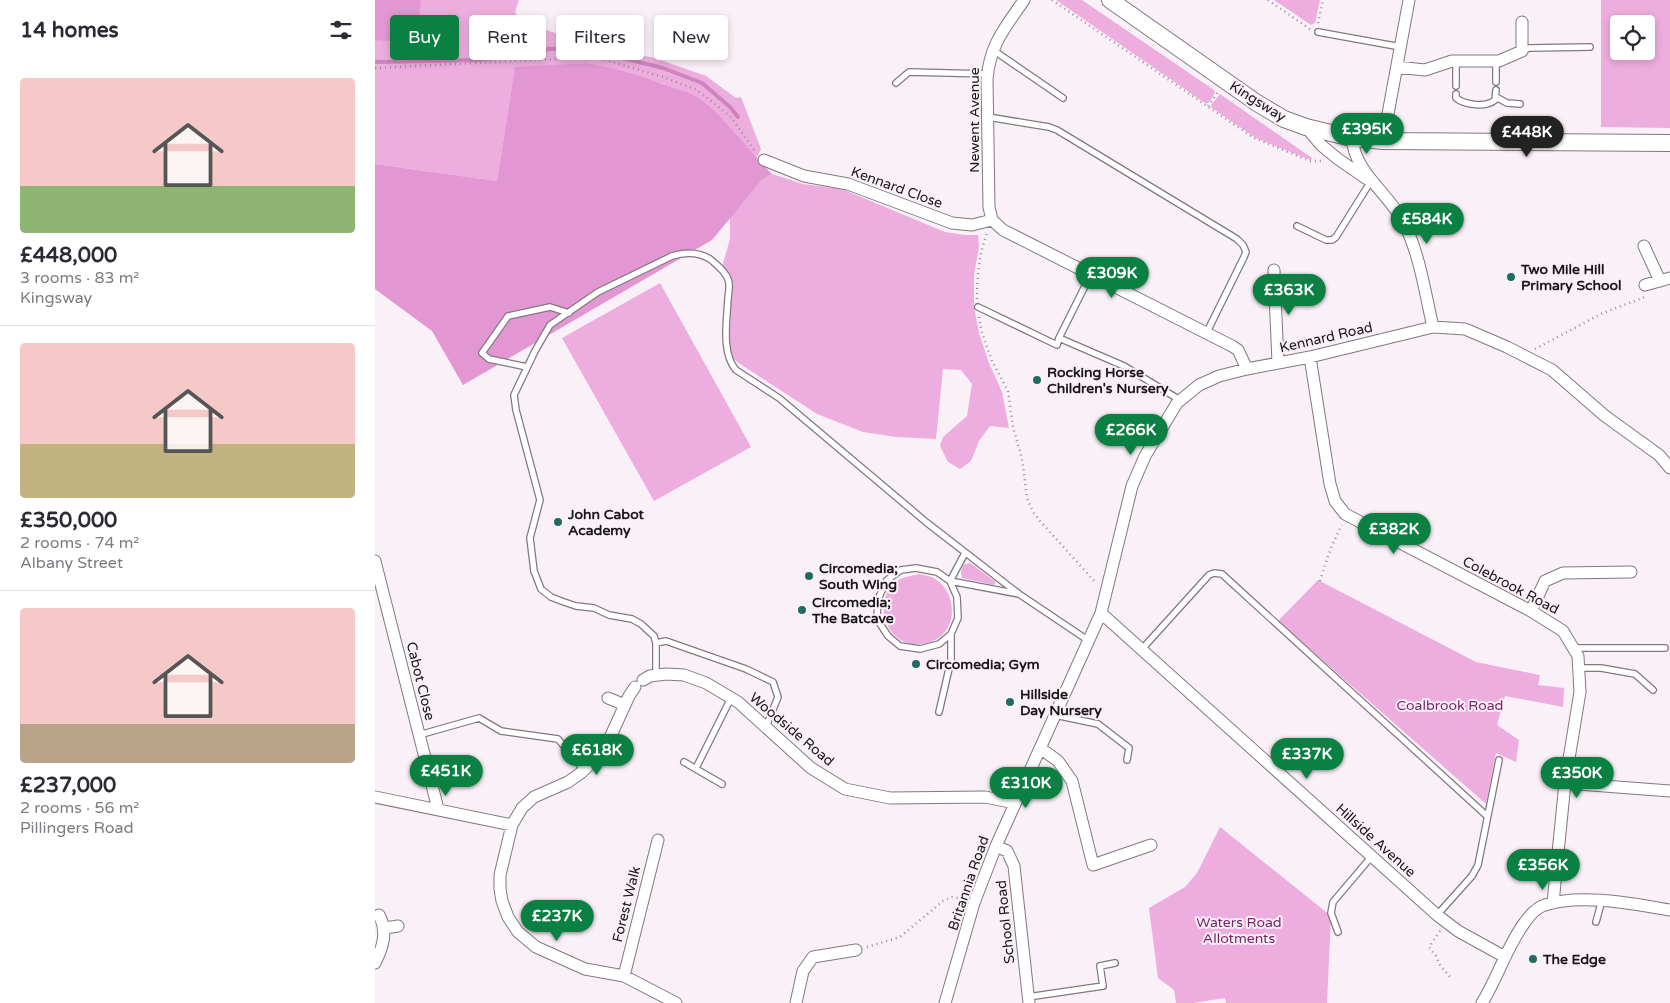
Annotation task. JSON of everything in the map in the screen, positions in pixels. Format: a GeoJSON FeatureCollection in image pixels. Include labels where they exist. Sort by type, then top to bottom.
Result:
{"type":"FeatureCollection","features":[{"type":"Feature","properties":{"kind":"street","name":"Newent Avenue"},"geometry":{"type":"LineString","coordinates":[[991,220],[989,207],[989,61],[996,42],[1024,0]]}},
{"type":"Feature","properties":{"kind":"street","name":"Kingsway"},"geometry":{"type":"LineString","coordinates":[[1109,0],[1257,103],[1284,119],[1305,127],[1352,138],[1383,141],[1670,143]]}},
{"type":"Feature","properties":{"kind":"street"},"geometry":{"type":"LineString","coordinates":[[1383,141],[1409,0]]}},
{"type":"Feature","properties":{"kind":"street"},"geometry":{"type":"LineString","coordinates":[[1397,67],[1425,70],[1456,61],[1496,61],[1522,51],[1522,22]]}},
{"type":"Feature","properties":{"kind":"street"},"geometry":{"type":"LineString","coordinates":[[1305,127],[1337,160],[1373,183]]}},
{"type":"Feature","properties":{"kind":"street"},"geometry":{"type":"LineString","coordinates":[[1352,138],[1357,160],[1399,214],[1409,234],[1433,327]]}},
{"type":"Feature","properties":{"kind":"street","name":"Kennard Close"},"geometry":{"type":"LineString","coordinates":[[764,160],[804,176],[848,184],[951,224],[972,225],[991,220]]}},
{"type":"Feature","properties":{"kind":"street"},"geometry":{"type":"LineString","coordinates":[[991,220],[1003,230],[1207,332],[1238,350],[1247,369]]}},
{"type":"Feature","properties":{"kind":"street"},"geometry":{"type":"LineString","coordinates":[[1644,246],[1665,280],[1645,284]]}},
{"type":"Feature","properties":{"kind":"street"},"geometry":{"type":"LineString","coordinates":[[1274,270],[1278,363]]}},
{"type":"Feature","properties":{"kind":"street","name":"Kennard Road"},"geometry":{"type":"LineString","coordinates":[[1101,613],[1132,486],[1145,456],[1177,403],[1199,385],[1219,376],[1310,357],[1433,327],[1465,329],[1552,370],[1605,416],[1659,455],[1670,468]]}},
{"type":"Feature","properties":{"kind":"street","name":"Colebrook Road"},"geometry":{"type":"LineString","coordinates":[[1310,357],[1330,484],[1335,502],[1345,514],[1531,611],[1563,631],[1578,656],[1580,692],[1565,783],[1553,903]]}},
{"type":"Feature","properties":{"kind":"street","name":"Cabot Close"},"geometry":{"type":"LineString","coordinates":[[375,561],[439,809]]}},
{"type":"Feature","properties":{"kind":"street"},"geometry":{"type":"LineString","coordinates":[[1531,611],[1545,581],[1563,573],[1631,572]]}},
{"type":"Feature","properties":{"kind":"street","name":"Britannia Road"},"geometry":{"type":"LineString","coordinates":[[945,1003],[975,903],[996,846],[1101,613]]}},
{"type":"Feature","properties":{"kind":"street","name":"Hillside Avenue"},"geometry":{"type":"LineString","coordinates":[[1101,613],[1437,915],[1458,931],[1505,957]]}},
{"type":"Feature","properties":{"kind":"street","name":"Woodside Road"},"geometry":{"type":"LineString","coordinates":[[511,825],[522,808],[534,797],[568,782],[584,770],[607,742],[625,705],[639,684],[650,676],[666,674],[684,675],[706,683],[738,702],[811,768],[845,789],[890,798],[985,797],[1015,803]]}},
{"type":"Feature","properties":{"kind":"street"},"geometry":{"type":"LineString","coordinates":[[608,698],[625,705]]}},
{"type":"Feature","properties":{"kind":"street"},"geometry":{"type":"LineString","coordinates":[[1040,748],[1058,761],[1072,781],[1093,864],[1151,846]]}},
{"type":"Feature","properties":{"kind":"street"},"geometry":{"type":"LineString","coordinates":[[1565,783],[1670,791]]}},
{"type":"Feature","properties":{"kind":"street"},"geometry":{"type":"LineString","coordinates":[[375,797],[511,825],[500,875],[500,889],[508,917],[518,932],[536,947],[585,968],[624,976],[676,1003]]}},
{"type":"Feature","properties":{"kind":"street","name":"Forest Walk"},"geometry":{"type":"LineString","coordinates":[[624,976],[658,840]]}},
{"type":"Feature","properties":{"kind":"street","name":"School Road"},"geometry":{"type":"LineString","coordinates":[[996,846],[1007,851],[1014,866],[1029,1000]]}},
{"type":"Feature","properties":{"kind":"street"},"geometry":{"type":"LineString","coordinates":[[1482,1003],[1519,931],[1530,915],[1539,907],[1553,903],[1602,900],[1670,910]]}},
{"type":"Feature","properties":{"kind":"street"},"geometry":{"type":"LineString","coordinates":[[375,963],[384,940],[385,928],[379,915]]}},
{"type":"Feature","properties":{"kind":"street"},"geometry":{"type":"LineString","coordinates":[[385,928],[398,926]]}},
{"type":"Feature","properties":{"kind":"street"},"geometry":{"type":"LineString","coordinates":[[796,1003],[803,971],[813,958],[855,950]]}},
{"type":"Feature","properties":{"kind":"lane"},"geometry":{"type":"LineString","coordinates":[[1318,32],[1401,47]]}},
{"type":"Feature","properties":{"kind":"lane"},"geometry":{"type":"LineString","coordinates":[[1522,51],[1529,48],[1590,47]]}},
{"type":"Feature","properties":{"kind":"lane"},"geometry":{"type":"LineString","coordinates":[[993,50],[1063,98]]}},
{"type":"Feature","properties":{"kind":"lane"},"geometry":{"type":"LineString","coordinates":[[1456,61],[1456,86]]}},
{"type":"Feature","properties":{"kind":"lane"},"geometry":{"type":"LineString","coordinates":[[1496,61],[1496,82]]}},
{"type":"Feature","properties":{"kind":"lane"},"geometry":{"type":"LineString","coordinates":[[896,83],[909,72],[988,74]]}},
{"type":"Feature","properties":{"kind":"lane"},"geometry":{"type":"LineString","coordinates":[[1456,94],[1456,98],[1466,104],[1487,104],[1492,103],[1496,97],[1496,90]]}},
{"type":"Feature","properties":{"kind":"lane"},"geometry":{"type":"LineString","coordinates":[[1496,97],[1507,103],[1520,104]]}},
{"type":"Feature","properties":{"kind":"lane"},"geometry":{"type":"LineString","coordinates":[[988,117],[1041,125],[1057,130],[1237,239],[1243,245],[1246,252],[1207,332]]}},
{"type":"Feature","properties":{"kind":"lane"},"geometry":{"type":"LineString","coordinates":[[1297,226],[1326,240],[1332,240],[1373,183]]}},
{"type":"Feature","properties":{"kind":"lane"},"geometry":{"type":"LineString","coordinates":[[660,675],[656,669],[656,643],[654,636],[641,624],[632,619],[609,615],[593,608],[575,606],[551,597],[541,589],[531,557],[530,538],[541,500],[513,395],[550,325],[598,292],[672,256],[687,253],[707,257],[720,268],[729,282],[727,352],[735,370],[779,398],[965,553],[1019,594],[1089,641]]}},
{"type":"Feature","properties":{"kind":"lane"},"geometry":{"type":"LineString","coordinates":[[978,307],[1057,345],[1091,274]]}},
{"type":"Feature","properties":{"kind":"lane"},"geometry":{"type":"LineString","coordinates":[[527,367],[489,359],[482,353],[508,316],[550,307],[569,313]]}},
{"type":"Feature","properties":{"kind":"lane"},"geometry":{"type":"LineString","coordinates":[[1059,338],[1124,366],[1180,400]]}},
{"type":"Feature","properties":{"kind":"lane"},"geometry":{"type":"LineString","coordinates":[[939,712],[951,660],[951,634],[958,618],[957,597],[951,580],[965,553]]}},
{"type":"Feature","properties":{"kind":"lane"},"geometry":{"type":"LineString","coordinates":[[951,634],[939,644],[920,649],[899,646],[887,636],[877,619],[878,599],[887,580],[901,570],[916,568],[937,572],[951,580],[1019,594]]}},
{"type":"Feature","properties":{"kind":"lane"},"geometry":{"type":"LineString","coordinates":[[1142,649],[1209,575],[1214,573],[1222,574],[1487,816]]}},
{"type":"Feature","properties":{"kind":"lane"},"geometry":{"type":"LineString","coordinates":[[656,643],[666,641],[746,669],[773,682],[778,697],[765,727]]}},
{"type":"Feature","properties":{"kind":"lane"},"geometry":{"type":"LineString","coordinates":[[1573,648],[1665,648]]}},
{"type":"Feature","properties":{"kind":"lane"},"geometry":{"type":"LineString","coordinates":[[1578,668],[1601,668],[1635,674],[1653,690]]}},
{"type":"Feature","properties":{"kind":"lane"},"geometry":{"type":"LineString","coordinates":[[696,768],[731,698]]}},
{"type":"Feature","properties":{"kind":"lane"},"geometry":{"type":"LineString","coordinates":[[1055,715],[1098,724],[1129,748],[1127,760]]}},
{"type":"Feature","properties":{"kind":"lane"},"geometry":{"type":"LineString","coordinates":[[419,735],[479,718],[501,731],[558,739],[584,770]]}},
{"type":"Feature","properties":{"kind":"lane"},"geometry":{"type":"LineString","coordinates":[[1437,915],[1472,876],[1478,865],[1499,760]]}},
{"type":"Feature","properties":{"kind":"lane"},"geometry":{"type":"LineString","coordinates":[[685,762],[722,784]]}},
{"type":"Feature","properties":{"kind":"lane"},"geometry":{"type":"LineString","coordinates":[[1338,932],[1331,913],[1333,902],[1372,856]]}},
{"type":"Feature","properties":{"kind":"lane"},"geometry":{"type":"LineString","coordinates":[[1595,922],[1602,900]]}},
{"type":"Feature","properties":{"kind":"lane"},"geometry":{"type":"LineString","coordinates":[[1029,1000],[1103,986],[1100,966],[1115,963]]}},
{"type":"Feature","properties":{"kind":"path"},"geometry":{"type":"LineString","coordinates":[[1052,0],[1254,138],[1311,161],[1337,160]]}},
{"type":"Feature","properties":{"kind":"path"},"geometry":{"type":"LineString","coordinates":[[1268,0],[1309,29],[1318,32],[1318,21],[1323,0]]}},
{"type":"Feature","properties":{"kind":"path"},"geometry":{"type":"LineString","coordinates":[[375,68],[596,57],[663,77],[697,90],[731,117],[759,157],[764,160]]}},
{"type":"Feature","properties":{"kind":"path"},"geometry":{"type":"LineString","coordinates":[[991,220],[982,248],[977,276],[978,307],[982,333],[1008,391],[1013,427],[1022,459],[1027,498],[1033,512],[1106,595]]}},
{"type":"Feature","properties":{"kind":"path"},"geometry":{"type":"LineString","coordinates":[[1523,356],[1603,314],[1645,297]]}},
{"type":"Feature","properties":{"kind":"path"},"geometry":{"type":"LineString","coordinates":[[1320,581],[1335,537],[1348,515]]}},
{"type":"Feature","properties":{"kind":"path"},"geometry":{"type":"LineString","coordinates":[[855,950],[885,943],[900,937],[943,901],[958,897],[975,903]]}},
{"type":"Feature","properties":{"kind":"path"},"geometry":{"type":"LineString","coordinates":[[1446,922],[1429,947],[1439,964],[1451,978]]}},
{"type":"Feature","properties":{"kind":"green space"},"geometry":{"type":"Polygon","coordinates":[[[375,0],[519,0],[515,12],[517,15],[469,15],[469,60],[546,60],[546,30],[556,33],[556,60],[644,60],[644,56],[654,58],[654,60],[661,60],[706,76],[736,98],[741,97],[761,149],[756,159],[723,120],[663,84],[587,63],[515,68],[497,181],[375,164],[375,0]]]}},
{"type":"Feature","properties":{"kind":"green space"},"geometry":{"type":"Polygon","coordinates":[[[1056,0],[1082,0],[1214,90],[1215,93],[1208,103],[1205,103],[1056,0]]]}},
{"type":"Feature","properties":{"kind":"green space"},"geometry":{"type":"Polygon","coordinates":[[[1274,0],[1320,0],[1315,23],[1311,25],[1274,0]]]}},
{"type":"Feature","properties":{"kind":"green space"},"geometry":{"type":"Polygon","coordinates":[[[1601,0],[1670,0],[1670,128],[1601,127],[1601,0]]]}},
{"type":"Feature","properties":{"kind":"green space"},"geometry":{"type":"Polygon","coordinates":[[[1220,94],[1312,159],[1310,160],[1256,138],[1212,108],[1211,105],[1220,94]]]}},
{"type":"Feature","properties":{"kind":"green space"},"geometry":{"type":"Polygon","coordinates":[[[772,174],[803,184],[842,189],[945,232],[978,235],[979,247],[974,275],[974,307],[979,333],[989,363],[1002,392],[1009,428],[990,426],[979,441],[971,461],[960,469],[948,462],[940,446],[943,437],[967,416],[972,384],[961,370],[943,369],[936,439],[896,437],[863,432],[817,414],[737,362],[729,354],[732,279],[722,267],[730,239],[730,218],[762,180],[772,174]]]}},
{"type":"Feature","properties":{"kind":"green space"},"geometry":{"type":"Polygon","coordinates":[[[660,283],[751,447],[654,501],[562,338],[660,283]]]}},
{"type":"Feature","properties":{"kind":"green space"},"geometry":{"type":"Polygon","coordinates":[[[970,563],[996,582],[994,585],[962,578],[963,565],[970,563]]]}},
{"type":"Feature","properties":{"kind":"green space"},"geometry":{"type":"Polygon","coordinates":[[[919,574],[932,577],[940,583],[949,595],[952,610],[949,625],[945,632],[932,641],[918,644],[903,641],[896,637],[888,626],[884,606],[888,590],[894,583],[903,578],[919,574]]]}},
{"type":"Feature","properties":{"kind":"green space","name":"Coalbrook Road"},"geometry":{"type":"Polygon","coordinates":[[[1318,580],[1476,662],[1540,675],[1538,685],[1564,688],[1563,707],[1505,696],[1497,725],[1519,740],[1516,762],[1496,753],[1486,804],[1278,621],[1318,580]]]}},
{"type":"Feature","properties":{"kind":"green space","name":"Waters Road Allotments"},"geometry":{"type":"Polygon","coordinates":[[[1220,827],[1331,916],[1327,1003],[1226,1003],[1225,998],[1193,1003],[1176,1003],[1174,990],[1158,978],[1149,908],[1185,887],[1197,873],[1220,827]]]}},
{"type":"Feature","properties":{"kind":"shaded area"},"geometry":{"type":"Polygon","coordinates":[[[375,0],[421,0],[419,15],[390,15],[390,41],[375,40],[375,0]]]}},
{"type":"Feature","properties":{"kind":"shaded area"},"geometry":{"type":"Polygon","coordinates":[[[587,63],[632,74],[697,97],[717,113],[772,174],[762,180],[712,240],[463,385],[432,331],[375,289],[375,164],[497,181],[515,67],[587,63]]]}},
{"type":"Feature","properties":{"kind":"waterway"},"geometry":{"type":"LineString","coordinates":[[375,62],[479,60],[528,55],[548,49],[568,48],[598,52],[663,68],[702,83],[730,107],[738,117]]}},
{"type":"Feature","properties":{"kind":"place","name":"Two Mile Hill Primary School"},"geometry":{"type":"Point","coordinates":[1511,277]}},
{"type":"Feature","properties":{"kind":"place","name":"Rocking Horse Children's Nursery"},"geometry":{"type":"Point","coordinates":[1037,380]}},
{"type":"Feature","properties":{"kind":"place","name":"John Cabot Academy"},"geometry":{"type":"Point","coordinates":[558,522]}},
{"type":"Feature","properties":{"kind":"place","name":"Circomedia; South Wing"},"geometry":{"type":"Point","coordinates":[809,576]}},
{"type":"Feature","properties":{"kind":"place","name":"Circomedia; The Batcave"},"geometry":{"type":"Point","coordinates":[802,610]}},
{"type":"Feature","properties":{"kind":"place","name":"Circomedia; Gym"},"geometry":{"type":"Point","coordinates":[916,664]}},
{"type":"Feature","properties":{"kind":"place","name":"Hillside Day Nursery"},"geometry":{"type":"Point","coordinates":[1010,702]}},
{"type":"Feature","properties":{"kind":"place","name":"The Edge"},"geometry":{"type":"Point","coordinates":[1533,959]}}]}
